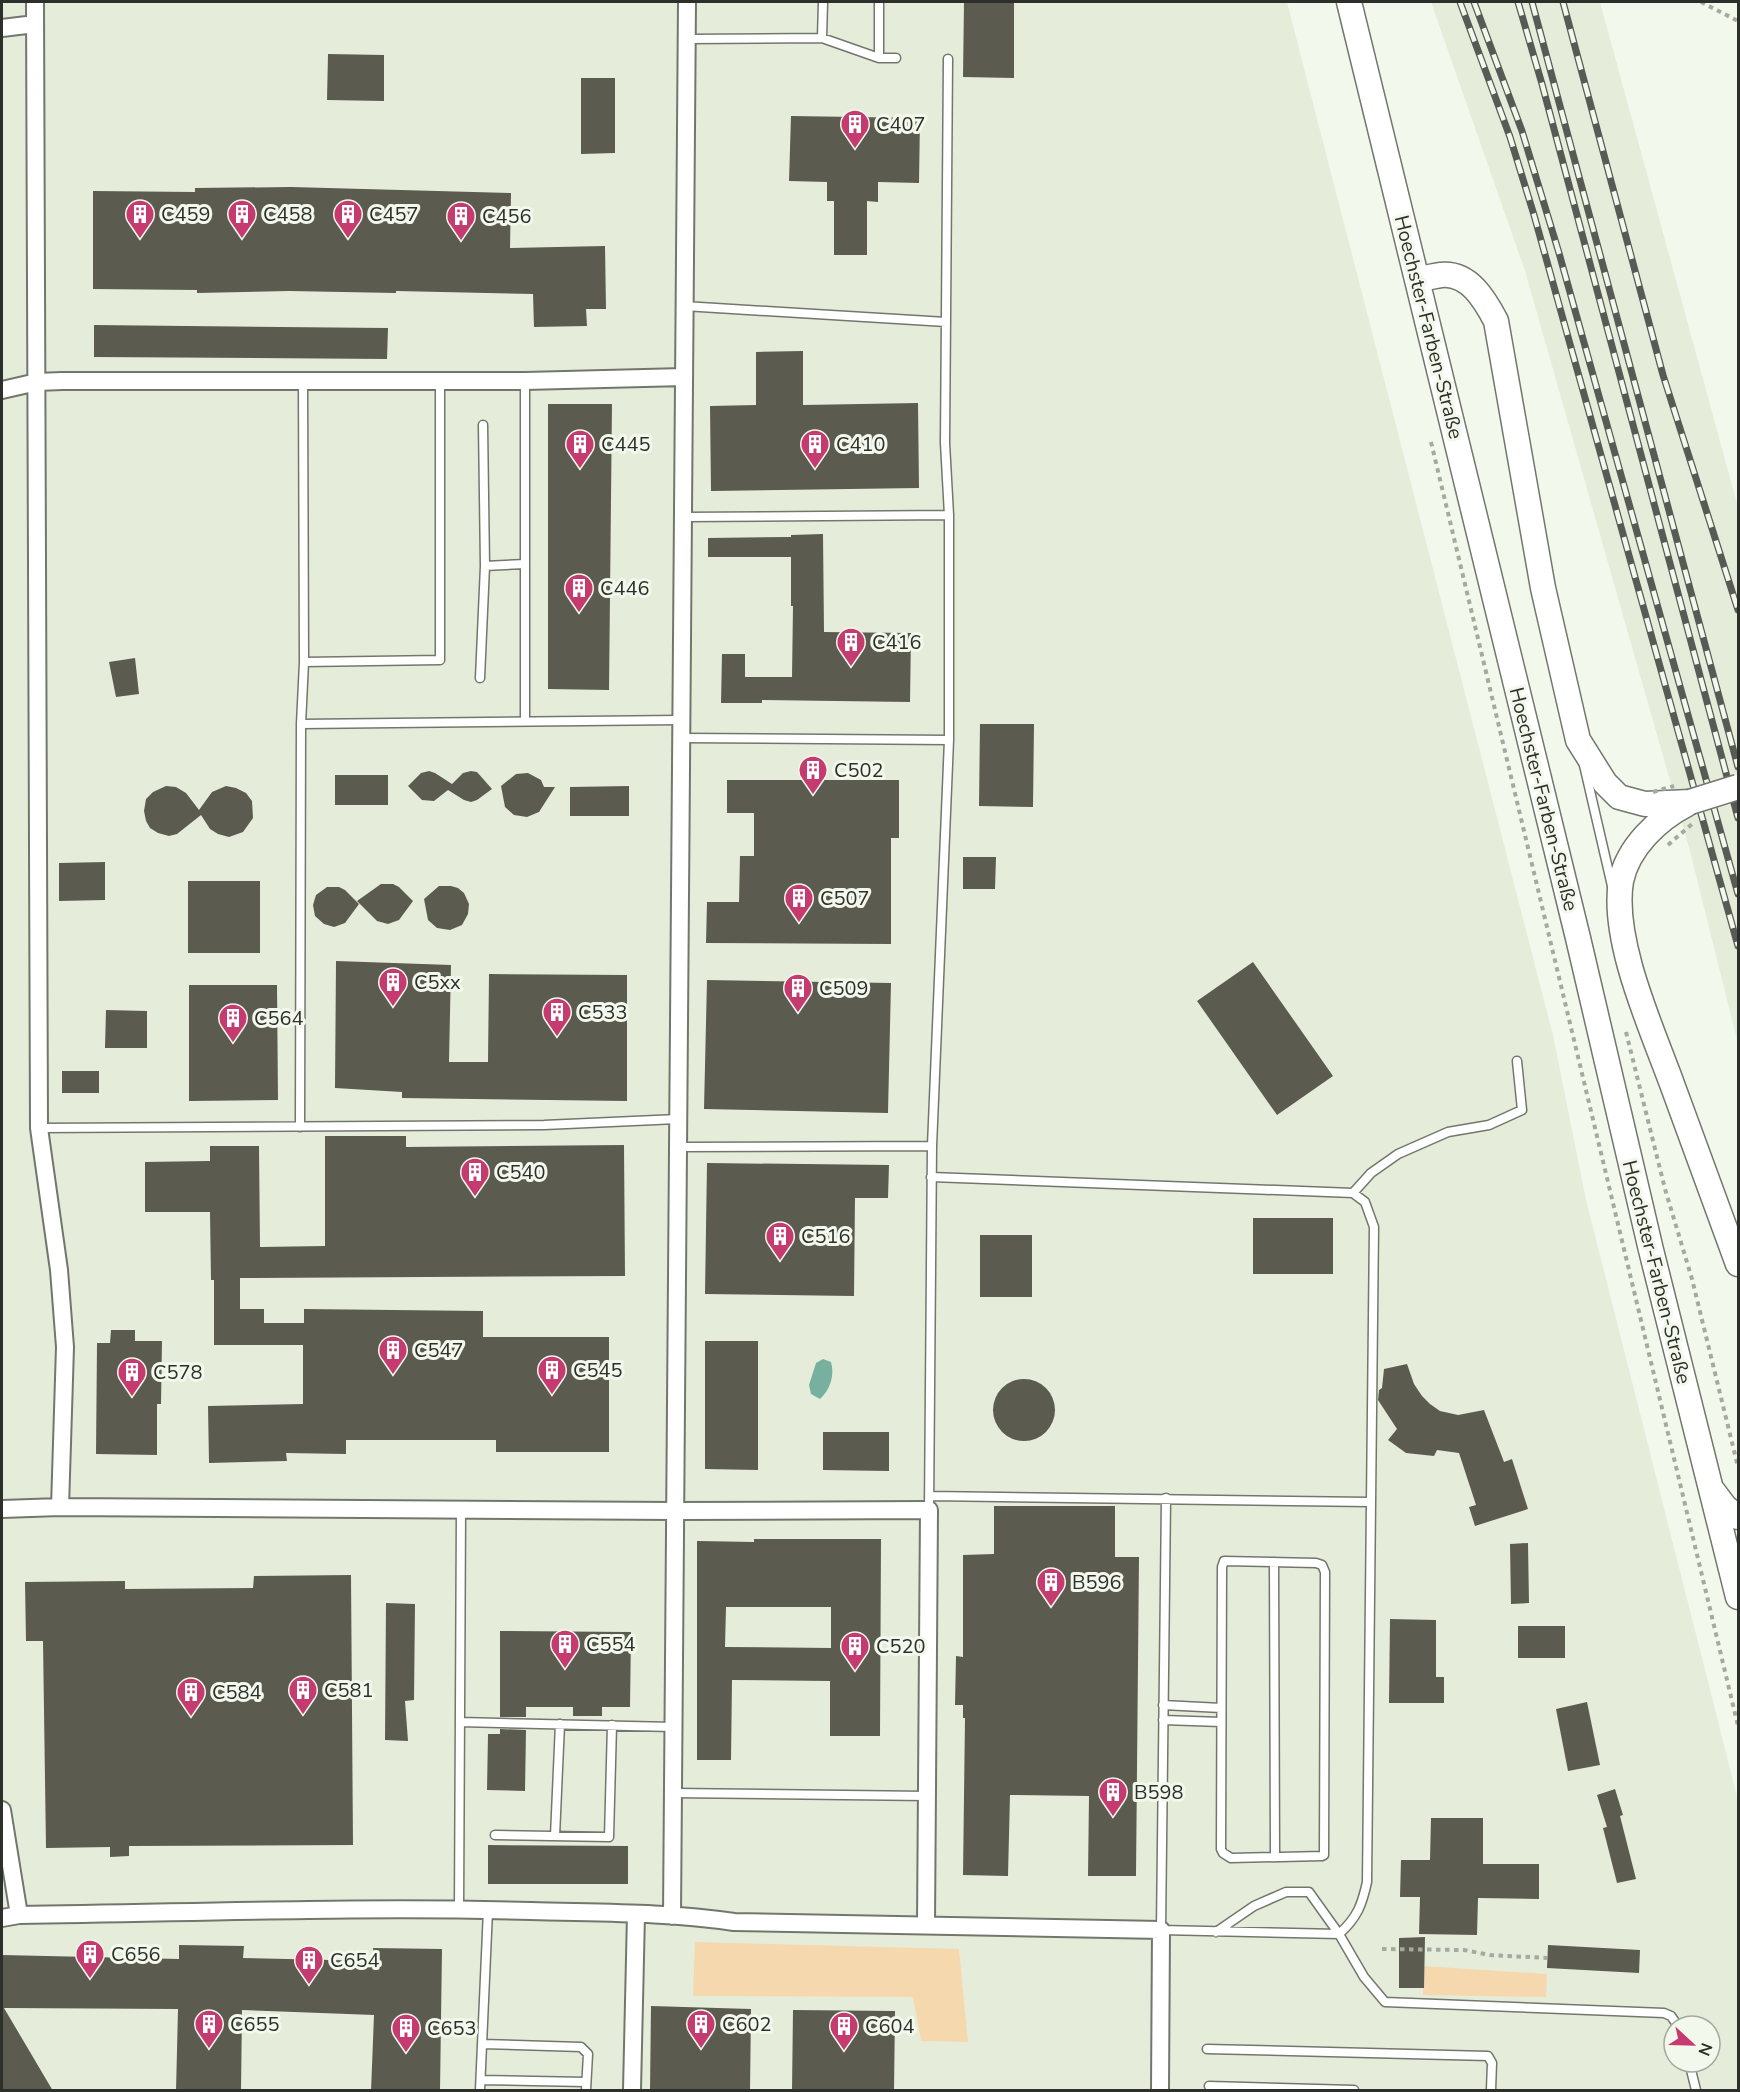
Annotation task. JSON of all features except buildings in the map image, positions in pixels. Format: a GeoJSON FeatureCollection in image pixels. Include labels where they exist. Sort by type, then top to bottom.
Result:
{"type":"FeatureCollection","features":[{"type":"Feature","properties":{"kind":"main road","name":"Hoechster-Farben-Straße"},"geometry":{"type":"LineString","coordinates":[[1349,2],[1575,927],[1651,1250],[1738,1591]]}},
{"type":"Feature","properties":{"kind":"main road"},"geometry":{"type":"LineString","coordinates":[[1417,280],[1443,274],[1460,279],[1473,286],[1485,299],[1496,321],[1543,588],[1578,740],[1611,791],[1628,801],[1659,813]]}},
{"type":"Feature","properties":{"kind":"main road"},"geometry":{"type":"LineString","coordinates":[[1738,787],[1659,813],[1624,870],[1620,895],[1622,928],[1641,1000],[1738,1264]]}},
{"type":"Feature","properties":{"kind":"main road"},"geometry":{"type":"LineString","coordinates":[[1710,1486],[1725,1507],[1738,1517]]}},
{"type":"Feature","properties":{"kind":"street"},"geometry":{"type":"LineString","coordinates":[[35,2],[39,1128],[59,1270],[65,1347],[60,1507]]}},
{"type":"Feature","properties":{"kind":"street"},"geometry":{"type":"LineString","coordinates":[[672,1916],[687,2]]}},
{"type":"Feature","properties":{"kind":"street"},"geometry":{"type":"LineString","coordinates":[[2,28],[35,24]]}},
{"type":"Feature","properties":{"kind":"street"},"geometry":{"type":"LineString","coordinates":[[2,390],[37,382],[525,381],[684,377]]}},
{"type":"Feature","properties":{"kind":"street"},"geometry":{"type":"LineString","coordinates":[[2,1509],[60,1507],[675,1510],[929,1503],[926,1925]]}},
{"type":"Feature","properties":{"kind":"street"},"geometry":{"type":"LineString","coordinates":[[2,1810],[19,1915]]}},
{"type":"Feature","properties":{"kind":"street"},"geometry":{"type":"LineString","coordinates":[[2,1918],[19,1915],[459,1909],[701,1917],[734,1922],[1161,1930],[1160,2091]]}},
{"type":"Feature","properties":{"kind":"street"},"geometry":{"type":"LineString","coordinates":[[632,2091],[636,1914]]}},
{"type":"Feature","properties":{"kind":"lane"},"geometry":{"type":"LineString","coordinates":[[822,38],[823,2]]}},
{"type":"Feature","properties":{"kind":"lane"},"geometry":{"type":"LineString","coordinates":[[879,2],[879,58]]}},
{"type":"Feature","properties":{"kind":"lane"},"geometry":{"type":"LineString","coordinates":[[687,39],[822,38],[879,58],[896,58]]}},
{"type":"Feature","properties":{"kind":"lane"},"geometry":{"type":"LineString","coordinates":[[948,58],[945,443],[949,515],[949,740],[931,1177],[929,1503],[1166,1498],[1371,1502]]}},
{"type":"Feature","properties":{"kind":"lane"},"geometry":{"type":"LineString","coordinates":[[684,306],[946,322]]}},
{"type":"Feature","properties":{"kind":"lane"},"geometry":{"type":"LineString","coordinates":[[304,662],[440,660],[440,381]]}},
{"type":"Feature","properties":{"kind":"lane"},"geometry":{"type":"LineString","coordinates":[[525,381],[525,721]]}},
{"type":"Feature","properties":{"kind":"lane"},"geometry":{"type":"LineString","coordinates":[[300,1126],[301,724],[304,662],[303,382]]}},
{"type":"Feature","properties":{"kind":"lane"},"geometry":{"type":"LineString","coordinates":[[480,678],[485,566],[483,425]]}},
{"type":"Feature","properties":{"kind":"lane"},"geometry":{"type":"LineString","coordinates":[[683,517],[949,515]]}},
{"type":"Feature","properties":{"kind":"lane"},"geometry":{"type":"LineString","coordinates":[[485,566],[525,564]]}},
{"type":"Feature","properties":{"kind":"lane"},"geometry":{"type":"LineString","coordinates":[[301,724],[681,720]]}},
{"type":"Feature","properties":{"kind":"lane"},"geometry":{"type":"LineString","coordinates":[[681,738],[949,740]]}},
{"type":"Feature","properties":{"kind":"lane"},"geometry":{"type":"LineString","coordinates":[[1578,740],[1622,928]]}},
{"type":"Feature","properties":{"kind":"lane"},"geometry":{"type":"LineString","coordinates":[[1353,1192],[1371,1173],[1398,1154],[1448,1132],[1489,1125],[1522,1110],[1517,1061]]}},
{"type":"Feature","properties":{"kind":"lane"},"geometry":{"type":"LineString","coordinates":[[39,1128],[543,1125],[678,1119]]}},
{"type":"Feature","properties":{"kind":"lane"},"geometry":{"type":"LineString","coordinates":[[678,1147],[932,1146]]}},
{"type":"Feature","properties":{"kind":"lane"},"geometry":{"type":"LineString","coordinates":[[931,1177],[1353,1192],[1365,1202],[1374,1227],[1366,1882],[1363,1900],[1353,1922],[1339,1934],[1161,1930],[1166,1498]]}},
{"type":"Feature","properties":{"kind":"lane"},"geometry":{"type":"LineString","coordinates":[[459,1909],[461,1509]]}},
{"type":"Feature","properties":{"kind":"lane"},"geometry":{"type":"LineString","coordinates":[[1224,1561],[1274,1562],[1316,1563],[1322,1565],[1324,1572],[1324,1855],[1232,1858],[1223,1853],[1221,1849],[1222,1567],[1224,1561]]}},
{"type":"Feature","properties":{"kind":"lane"},"geometry":{"type":"LineString","coordinates":[[1274,1562],[1275,1857]]}},
{"type":"Feature","properties":{"kind":"lane"},"geometry":{"type":"LineString","coordinates":[[1163,1705],[1221,1708]]}},
{"type":"Feature","properties":{"kind":"lane"},"geometry":{"type":"LineString","coordinates":[[1163,1720],[1221,1722]]}},
{"type":"Feature","properties":{"kind":"lane"},"geometry":{"type":"LineString","coordinates":[[460,1722],[673,1727]]}},
{"type":"Feature","properties":{"kind":"lane"},"geometry":{"type":"LineString","coordinates":[[555,1836],[560,1724]]}},
{"type":"Feature","properties":{"kind":"lane"},"geometry":{"type":"LineString","coordinates":[[495,1835],[609,1837],[612,1725]]}},
{"type":"Feature","properties":{"kind":"lane"},"geometry":{"type":"LineString","coordinates":[[673,1793],[927,1796]]}},
{"type":"Feature","properties":{"kind":"lane"},"geometry":{"type":"LineString","coordinates":[[1216,1932],[1254,1906],[1286,1892],[1309,1892],[1370,1984],[1385,2002],[1666,2014]]}},
{"type":"Feature","properties":{"kind":"lane"},"geometry":{"type":"LineString","coordinates":[[480,2091],[488,1910]]}},
{"type":"Feature","properties":{"kind":"lane"},"geometry":{"type":"LineString","coordinates":[[481,2080],[586,2086],[588,2054],[581,2047],[482,2044]]}},
{"type":"Feature","properties":{"kind":"lane"},"geometry":{"type":"LineString","coordinates":[[1208,2049],[1488,2056],[1492,2063],[1491,2091]]}},
{"type":"Feature","properties":{"kind":"lane"},"geometry":{"type":"LineString","coordinates":[[1692,2074],[1696,2091]]}},
{"type":"Feature","properties":{"kind":"lane"},"geometry":{"type":"LineString","coordinates":[[1209,2086],[1354,2091]]}},
{"type":"Feature","properties":{"kind":"path"},"geometry":{"type":"LineString","coordinates":[[1701,2],[1738,21]]}},
{"type":"Feature","properties":{"kind":"path"},"geometry":{"type":"LineString","coordinates":[[1430,436],[1738,1726]]}},
{"type":"Feature","properties":{"kind":"path"},"geometry":{"type":"LineString","coordinates":[[1383,1949],[1464,1950],[1490,1955],[1547,1958]]}},
{"type":"Feature","properties":{"kind":"shaded area"},"geometry":{"type":"Polygon","coordinates":[[[2,2],[1287,2],[1553,1035],[1586,1200],[1738,1800],[1738,2090],[2,2090],[2,2]]]}},
{"type":"Feature","properties":{"kind":"shaded area"},"geometry":{"type":"Polygon","coordinates":[[[1431,2],[1600,2],[1738,507],[1738,1044],[1690,851],[1525,271],[1431,2]]]}},
{"type":"Feature","properties":{"kind":"shaded area"},"geometry":{"type":"Polygon","coordinates":[[[695,1942],[959,1949],[968,2042],[921,2041],[913,1997],[693,1996],[695,1942]]]}},
{"type":"Feature","properties":{"kind":"shaded area"},"geometry":{"type":"Polygon","coordinates":[[[1424,1966],[1547,1974],[1546,1997],[1423,1995],[1424,1966]]]}},
{"type":"Feature","properties":{"kind":"water"},"geometry":{"type":"Polygon","coordinates":[[[823,1359],[831,1362],[832,1377],[829,1387],[820,1399],[811,1394],[809,1385],[816,1363],[823,1359]]]}},
{"type":"Feature","properties":{"kind":"railway"},"geometry":{"type":"LineString","coordinates":[[1460,2],[1510,137],[1534,215],[1738,946]]}},
{"type":"Feature","properties":{"kind":"railway"},"geometry":{"type":"LineString","coordinates":[[1474,2],[1522,131],[1559,253],[1738,894]]}},
{"type":"Feature","properties":{"kind":"railway"},"geometry":{"type":"LineString","coordinates":[[1518,2],[1542,84],[1738,818]]}},
{"type":"Feature","properties":{"kind":"railway"},"geometry":{"type":"LineString","coordinates":[[1532,2],[1738,767]]}},
{"type":"Feature","properties":{"kind":"railway"},"geometry":{"type":"LineString","coordinates":[[1563,2],[1663,375],[1738,610]]}},
{"type":"Feature","properties":{"kind":"place","name":"C407"},"geometry":{"type":"Point","coordinates":[855,150]}},
{"type":"Feature","properties":{"kind":"place","name":"C459"},"geometry":{"type":"Point","coordinates":[140,240]}},
{"type":"Feature","properties":{"kind":"place","name":"C458"},"geometry":{"type":"Point","coordinates":[242,240]}},
{"type":"Feature","properties":{"kind":"place","name":"C457"},"geometry":{"type":"Point","coordinates":[348,240]}},
{"type":"Feature","properties":{"kind":"place","name":"C456"},"geometry":{"type":"Point","coordinates":[461,242]}},
{"type":"Feature","properties":{"kind":"place","name":"C445"},"geometry":{"type":"Point","coordinates":[580,470]}},
{"type":"Feature","properties":{"kind":"place","name":"C410"},"geometry":{"type":"Point","coordinates":[815,470]}},
{"type":"Feature","properties":{"kind":"place","name":"C446"},"geometry":{"type":"Point","coordinates":[579,614]}},
{"type":"Feature","properties":{"kind":"place","name":"C416"},"geometry":{"type":"Point","coordinates":[851,668]}},
{"type":"Feature","properties":{"kind":"place","name":"C502"},"geometry":{"type":"Point","coordinates":[813,796]}},
{"type":"Feature","properties":{"kind":"place","name":"C507"},"geometry":{"type":"Point","coordinates":[799,924]}},
{"type":"Feature","properties":{"kind":"place","name":"C5xx"},"geometry":{"type":"Point","coordinates":[393,1008]}},
{"type":"Feature","properties":{"kind":"place","name":"C509"},"geometry":{"type":"Point","coordinates":[798,1014]}},
{"type":"Feature","properties":{"kind":"place","name":"C533"},"geometry":{"type":"Point","coordinates":[557,1038]}},
{"type":"Feature","properties":{"kind":"place","name":"C564"},"geometry":{"type":"Point","coordinates":[233,1044]}},
{"type":"Feature","properties":{"kind":"place","name":"C540"},"geometry":{"type":"Point","coordinates":[475,1198]}},
{"type":"Feature","properties":{"kind":"place","name":"C516"},"geometry":{"type":"Point","coordinates":[780,1262]}},
{"type":"Feature","properties":{"kind":"place","name":"C547"},"geometry":{"type":"Point","coordinates":[393,1376]}},
{"type":"Feature","properties":{"kind":"place","name":"C545"},"geometry":{"type":"Point","coordinates":[552,1396]}},
{"type":"Feature","properties":{"kind":"place","name":"C578"},"geometry":{"type":"Point","coordinates":[132,1398]}},
{"type":"Feature","properties":{"kind":"place","name":"B596"},"geometry":{"type":"Point","coordinates":[1051,1608]}},
{"type":"Feature","properties":{"kind":"place","name":"C554"},"geometry":{"type":"Point","coordinates":[565,1670]}},
{"type":"Feature","properties":{"kind":"place","name":"C520"},"geometry":{"type":"Point","coordinates":[855,1672]}},
{"type":"Feature","properties":{"kind":"place","name":"C581"},"geometry":{"type":"Point","coordinates":[303,1716]}},
{"type":"Feature","properties":{"kind":"place","name":"C584"},"geometry":{"type":"Point","coordinates":[191,1718]}},
{"type":"Feature","properties":{"kind":"place","name":"B598"},"geometry":{"type":"Point","coordinates":[1113,1818]}},
{"type":"Feature","properties":{"kind":"place","name":"C656"},"geometry":{"type":"Point","coordinates":[90,1980]}},
{"type":"Feature","properties":{"kind":"place","name":"C654"},"geometry":{"type":"Point","coordinates":[309,1986]}},
{"type":"Feature","properties":{"kind":"place","name":"C655"},"geometry":{"type":"Point","coordinates":[209,2050]}},
{"type":"Feature","properties":{"kind":"place","name":"C602"},"geometry":{"type":"Point","coordinates":[701,2050]}},
{"type":"Feature","properties":{"kind":"place","name":"C604"},"geometry":{"type":"Point","coordinates":[844,2052]}},
{"type":"Feature","properties":{"kind":"place","name":"C653"},"geometry":{"type":"Point","coordinates":[406,2054]}}]}
